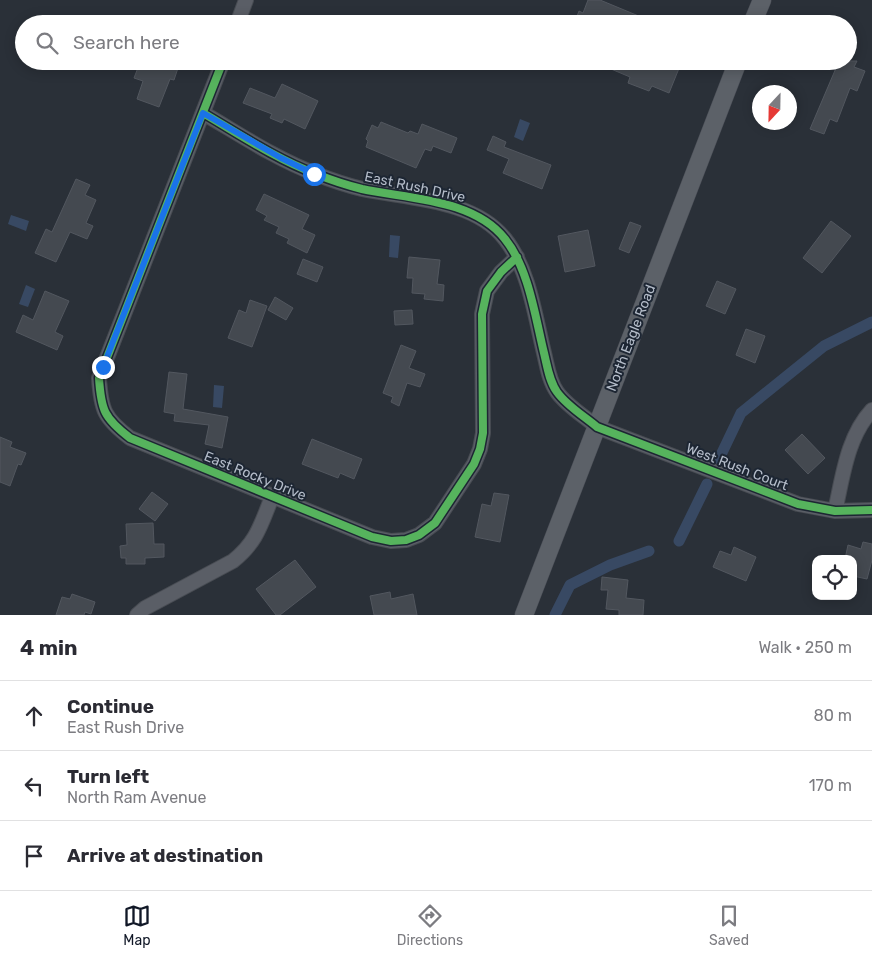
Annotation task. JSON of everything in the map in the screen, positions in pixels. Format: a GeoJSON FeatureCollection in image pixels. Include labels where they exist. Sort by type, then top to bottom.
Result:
{"type":"FeatureCollection","features":[{"type":"Feature","properties":{"kind":"main road"},"geometry":{"type":"LineString","coordinates":[[756,15],[762,0]]}},
{"type":"Feature","properties":{"kind":"main road","name":"North Eagle Road"},"geometry":{"type":"LineString","coordinates":[[524,615],[735,70]]}},
{"type":"Feature","properties":{"kind":"street"},"geometry":{"type":"LineString","coordinates":[[240,15],[246,0]]}},
{"type":"Feature","properties":{"kind":"street"},"geometry":{"type":"LineString","coordinates":[[203,113],[220,70]]}},
{"type":"Feature","properties":{"kind":"street","name":"East Rush Drive"},"geometry":{"type":"LineString","coordinates":[[203,113],[281,158],[322,176],[361,188],[448,205],[469,212],[488,223],[499,233],[517,257],[525,278],[549,374],[556,392],[570,406],[597,426]]}},
{"type":"Feature","properties":{"kind":"street","name":"East Rocky Drive"},"geometry":{"type":"LineString","coordinates":[[203,113],[101,373],[100,400],[106,414],[112,424],[130,438],[372,537],[391,541],[406,540],[419,535],[435,523],[474,464],[480,449],[483,433],[482,314],[487,291],[501,272],[517,257]]}},
{"type":"Feature","properties":{"kind":"street"},"geometry":{"type":"LineString","coordinates":[[835,511],[850,444],[862,422],[872,410]]}},
{"type":"Feature","properties":{"kind":"street","name":"West Rush Court"},"geometry":{"type":"LineString","coordinates":[[597,426],[786,500],[810,507],[835,511],[872,510]]}},
{"type":"Feature","properties":{"kind":"street"},"geometry":{"type":"LineString","coordinates":[[137,615],[146,608],[233,562],[245,552],[255,538],[272,497]]}},
{"type":"Feature","properties":{"kind":"water"},"geometry":{"type":"Polygon","coordinates":[[[520,119],[530,123],[523,141],[514,137],[520,119]]]}},
{"type":"Feature","properties":{"kind":"water"},"geometry":{"type":"Polygon","coordinates":[[[11,215],[29,221],[26,231],[8,224],[11,215]]]}},
{"type":"Feature","properties":{"kind":"water"},"geometry":{"type":"Polygon","coordinates":[[[390,235],[400,236],[398,258],[389,257],[390,235]]]}},
{"type":"Feature","properties":{"kind":"water"},"geometry":{"type":"Polygon","coordinates":[[[26,285],[35,289],[28,307],[19,304],[26,285]]]}},
{"type":"Feature","properties":{"kind":"water"},"geometry":{"type":"Polygon","coordinates":[[[214,385],[224,386],[222,408],[213,407],[214,385]]]}},
{"type":"Feature","properties":{"kind":"building"},"geometry":{"type":"Polygon","coordinates":[[[588,0],[600,0],[636,15],[577,15],[579,11],[583,13],[588,0]]]}},
{"type":"Feature","properties":{"kind":"building"},"geometry":{"type":"Polygon","coordinates":[[[857,68],[865,71],[857,91],[850,88],[837,122],[830,119],[824,134],[810,129],[835,70],[857,70],[857,68]]]}},
{"type":"Feature","properties":{"kind":"building"},"geometry":{"type":"Polygon","coordinates":[[[137,70],[177,70],[174,80],[170,79],[159,107],[137,99],[143,81],[134,78],[137,70]]]}},
{"type":"Feature","properties":{"kind":"building"},"geometry":{"type":"Polygon","coordinates":[[[613,70],[678,70],[669,93],[652,86],[649,91],[628,83],[630,77],[613,70]]]}},
{"type":"Feature","properties":{"kind":"building"},"geometry":{"type":"Polygon","coordinates":[[[282,84],[318,101],[305,129],[284,119],[282,123],[270,118],[272,114],[243,103],[250,88],[275,98],[282,84]]]}},
{"type":"Feature","properties":{"kind":"building"},"geometry":{"type":"Polygon","coordinates":[[[381,122],[408,133],[410,131],[418,134],[422,124],[457,138],[451,153],[433,146],[431,151],[425,149],[416,168],[366,147],[368,141],[366,139],[372,125],[378,128],[381,122]]]}},
{"type":"Feature","properties":{"kind":"building"},"geometry":{"type":"Polygon","coordinates":[[[493,136],[506,142],[504,147],[551,165],[542,189],[503,173],[509,159],[487,150],[493,136]]]}},
{"type":"Feature","properties":{"kind":"building"},"geometry":{"type":"Polygon","coordinates":[[[76,179],[90,185],[85,195],[96,200],[86,223],[93,226],[87,239],[70,232],[56,262],[35,253],[46,229],[52,232],[76,179]]]}},
{"type":"Feature","properties":{"kind":"building"},"geometry":{"type":"Polygon","coordinates":[[[264,194],[309,215],[302,229],[315,235],[307,253],[287,243],[289,239],[276,233],[279,227],[264,220],[267,216],[256,210],[264,194]]]}},
{"type":"Feature","properties":{"kind":"building"},"geometry":{"type":"Polygon","coordinates":[[[831,221],[851,236],[822,273],[803,258],[831,221]]]}},
{"type":"Feature","properties":{"kind":"building"},"geometry":{"type":"Polygon","coordinates":[[[630,222],[641,226],[629,253],[619,249],[630,222]]]}},
{"type":"Feature","properties":{"kind":"building"},"geometry":{"type":"Polygon","coordinates":[[[588,230],[595,266],[565,272],[558,236],[588,230]]]}},
{"type":"Feature","properties":{"kind":"building"},"geometry":{"type":"Polygon","coordinates":[[[409,257],[440,260],[437,284],[444,285],[443,301],[424,299],[425,294],[412,293],[413,278],[407,278],[409,257]]]}},
{"type":"Feature","properties":{"kind":"building"},"geometry":{"type":"Polygon","coordinates":[[[303,259],[323,267],[317,282],[297,274],[303,259]]]}},
{"type":"Feature","properties":{"kind":"building"},"geometry":{"type":"Polygon","coordinates":[[[717,281],[736,289],[725,314],[706,306],[717,281]]]}},
{"type":"Feature","properties":{"kind":"building"},"geometry":{"type":"Polygon","coordinates":[[[45,291],[69,301],[55,332],[63,336],[57,350],[16,332],[23,315],[33,320],[45,291]]]}},
{"type":"Feature","properties":{"kind":"building"},"geometry":{"type":"Polygon","coordinates":[[[275,297],[293,308],[286,320],[268,310],[275,297]]]}},
{"type":"Feature","properties":{"kind":"building"},"geometry":{"type":"Polygon","coordinates":[[[250,300],[267,306],[252,347],[228,338],[239,310],[246,313],[250,300]]]}},
{"type":"Feature","properties":{"kind":"building"},"geometry":{"type":"Polygon","coordinates":[[[412,310],[413,324],[395,325],[394,311],[412,310]]]}},
{"type":"Feature","properties":{"kind":"building"},"geometry":{"type":"Polygon","coordinates":[[[746,329],[765,336],[755,363],[736,355],[746,329]]]}},
{"type":"Feature","properties":{"kind":"building"},"geometry":{"type":"Polygon","coordinates":[[[401,345],[416,351],[409,368],[425,374],[420,387],[407,383],[399,406],[391,402],[393,397],[383,393],[401,345]]]}},
{"type":"Feature","properties":{"kind":"building"},"geometry":{"type":"Polygon","coordinates":[[[169,372],[187,374],[183,409],[228,417],[222,448],[205,444],[209,425],[174,421],[175,414],[164,412],[169,372]]]}},
{"type":"Feature","properties":{"kind":"building"},"geometry":{"type":"Polygon","coordinates":[[[802,434],[825,458],[808,474],[785,450],[802,434]]]}},
{"type":"Feature","properties":{"kind":"building"},"geometry":{"type":"Polygon","coordinates":[[[0,437],[12,442],[10,447],[26,453],[21,465],[18,464],[10,486],[0,482],[0,437]]]}},
{"type":"Feature","properties":{"kind":"building"},"geometry":{"type":"Polygon","coordinates":[[[312,439],[362,459],[354,479],[340,473],[338,478],[302,464],[312,439]]]}},
{"type":"Feature","properties":{"kind":"building"},"geometry":{"type":"Polygon","coordinates":[[[152,492],[168,504],[155,521],[139,509],[152,492]]]}},
{"type":"Feature","properties":{"kind":"building"},"geometry":{"type":"Polygon","coordinates":[[[494,493],[509,495],[500,542],[475,537],[482,504],[491,506],[494,493]]]}},
{"type":"Feature","properties":{"kind":"building"},"geometry":{"type":"Polygon","coordinates":[[[153,523],[154,544],[164,544],[164,557],[145,558],[145,564],[126,564],[126,558],[121,558],[120,546],[127,545],[126,524],[153,523]]]}},
{"type":"Feature","properties":{"kind":"building"},"geometry":{"type":"Polygon","coordinates":[[[863,542],[872,544],[872,560],[867,579],[857,577],[857,555],[846,555],[848,545],[861,549],[863,542]]]}},
{"type":"Feature","properties":{"kind":"building"},"geometry":{"type":"Polygon","coordinates":[[[734,547],[756,557],[746,581],[713,567],[720,551],[731,555],[734,547]]]}},
{"type":"Feature","properties":{"kind":"building"},"geometry":{"type":"Polygon","coordinates":[[[295,560],[316,587],[280,615],[276,615],[256,589],[295,560]]]}},
{"type":"Feature","properties":{"kind":"building"},"geometry":{"type":"Polygon","coordinates":[[[602,577],[628,580],[626,598],[644,600],[643,615],[619,615],[619,610],[606,609],[608,590],[601,590],[602,577]]]}},
{"type":"Feature","properties":{"kind":"building"},"geometry":{"type":"Polygon","coordinates":[[[390,592],[391,599],[413,594],[417,615],[374,615],[370,596],[390,592]]]}},
{"type":"Feature","properties":{"kind":"building"},"geometry":{"type":"Polygon","coordinates":[[[72,594],[95,602],[91,614],[85,612],[84,615],[56,615],[62,597],[70,599],[72,594]]]}},
{"type":"Feature","properties":{"kind":"waterway"},"geometry":{"type":"LineString","coordinates":[[719,459],[741,413],[824,346],[872,322]]}},
{"type":"Feature","properties":{"kind":"waterway"},"geometry":{"type":"LineString","coordinates":[[679,541],[707,484]]}},
{"type":"Feature","properties":{"kind":"waterway"},"geometry":{"type":"LineString","coordinates":[[555,615],[570,585],[610,565],[649,551]]}},
{"type":"Feature","properties":{"kind":"cycle path"},"geometry":{"type":"LineString","coordinates":[[219,70],[99,378],[101,398],[109,419],[130,438],[372,537],[391,541],[406,540],[419,535],[435,523],[474,464],[480,449],[483,433],[482,314],[487,291],[501,272],[517,257]]}},
{"type":"Feature","properties":{"kind":"cycle path"},"geometry":{"type":"LineString","coordinates":[[203,113],[272,154],[301,168],[362,189],[459,208],[492,226],[505,239],[513,251],[526,278],[554,388],[566,402],[597,427],[798,504],[835,511],[872,510]]}},
{"type":"Feature","properties":{"kind":"route"},"geometry":{"type":"LineString","coordinates":[[103,367],[203,113],[281,158],[314,174]]}}]}
